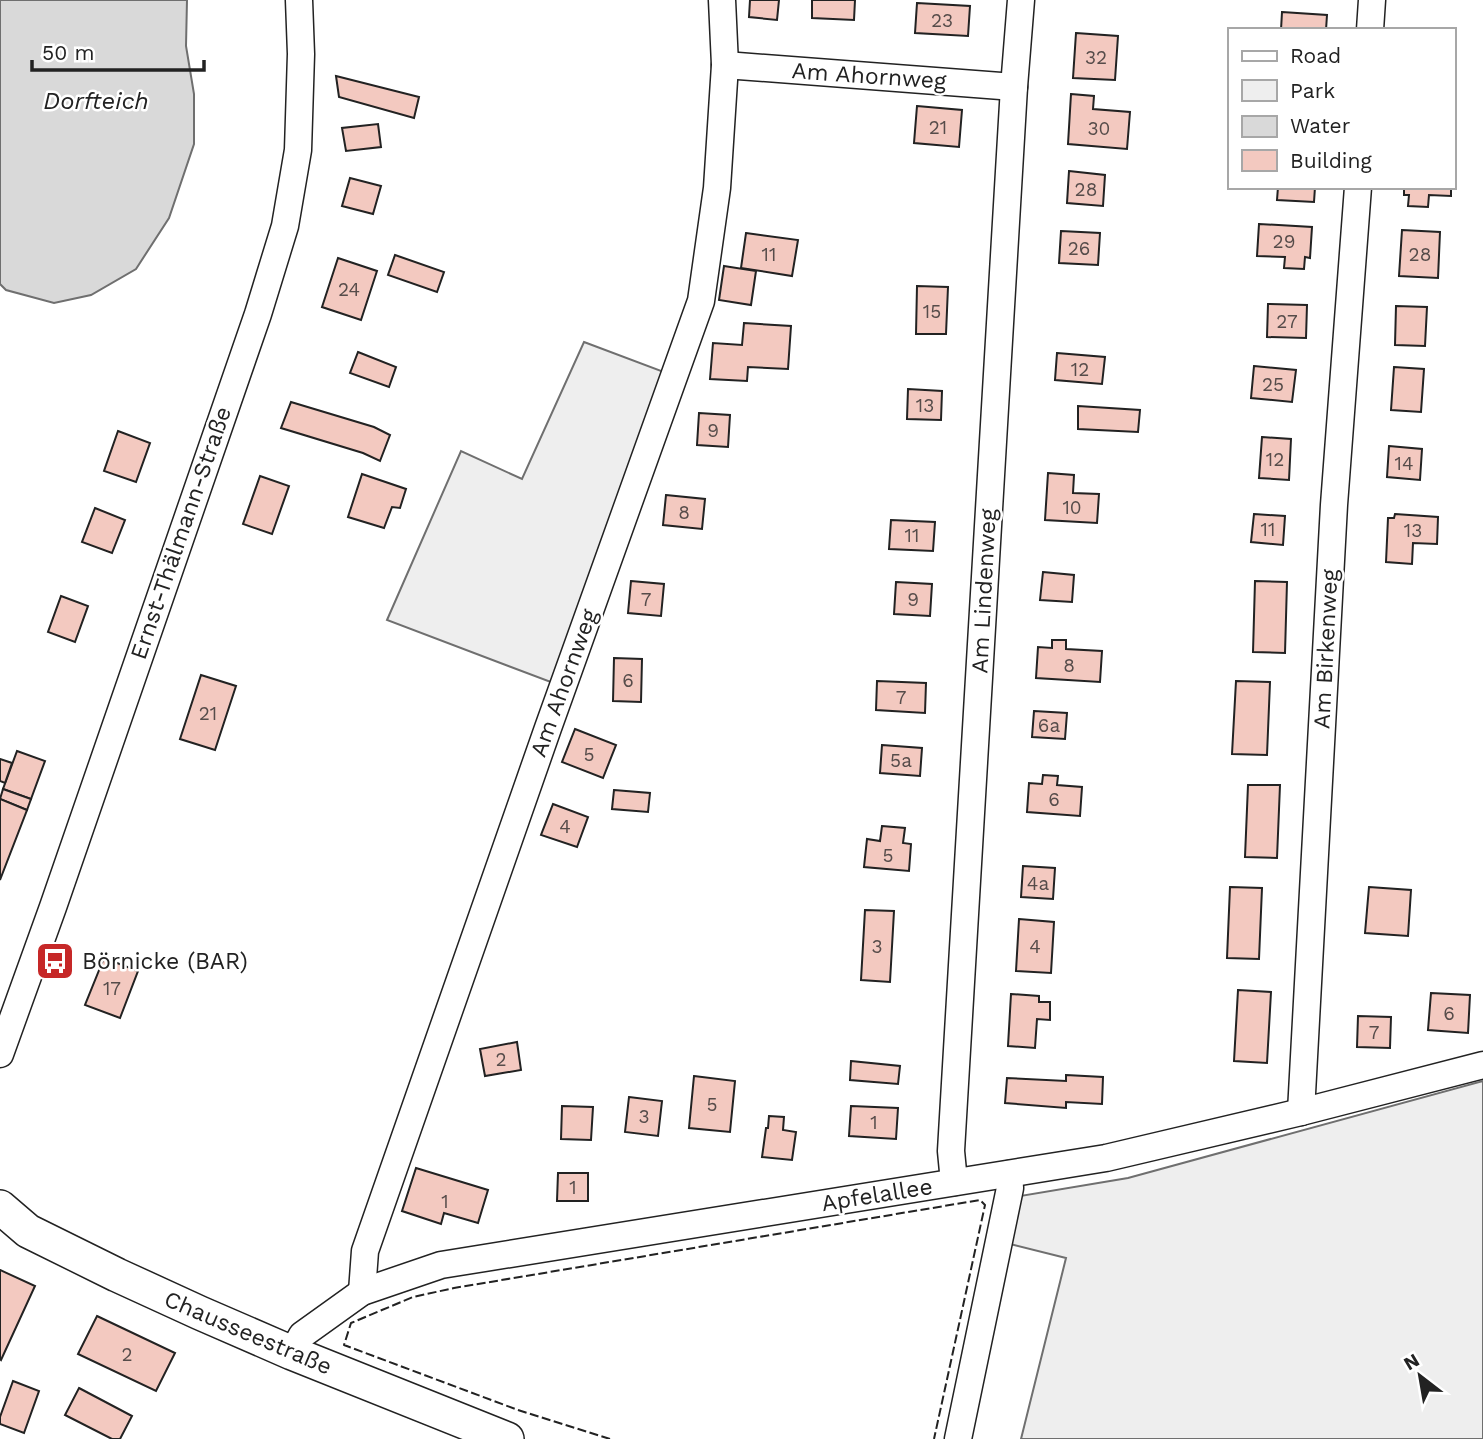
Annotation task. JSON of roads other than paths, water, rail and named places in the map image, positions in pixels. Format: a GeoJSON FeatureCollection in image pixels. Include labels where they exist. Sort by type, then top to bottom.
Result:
{"type":"FeatureCollection","features":[{"type":"Feature","properties":{"kind":"main road","name":"Chausseestraße"},"geometry":{"type":"LineString","coordinates":[[0,1207],[39,1237],[188,1308],[292,1353],[507,1439]]}},
{"type":"Feature","properties":{"kind":"street","name":"Ernst-Thälmann-Straße"},"geometry":{"type":"LineString","coordinates":[[0,1054],[258,314],[285,226],[298,150],[301,54],[299,0]]}},
{"type":"Feature","properties":{"kind":"street","name":"Am Ahornweg"},"geometry":{"type":"LineString","coordinates":[[362,1292],[365,1251],[701,301],[716,188],[725,65],[722,0]]}},
{"type":"Feature","properties":{"kind":"street","name":"Am Lindenweg"},"geometry":{"type":"LineString","coordinates":[[954,1182],[951,1137],[1021,0]]}},
{"type":"Feature","properties":{"kind":"street"},"geometry":{"type":"LineString","coordinates":[[1370,28],[1372,0]]}},
{"type":"Feature","properties":{"kind":"street","name":"Am Ahornweg"},"geometry":{"type":"LineString","coordinates":[[725,65],[1014,87]]}},
{"type":"Feature","properties":{"kind":"street","name":"Am Birkenweg"},"geometry":{"type":"LineString","coordinates":[[1301,1112],[1334,505],[1358,189]]}},
{"type":"Feature","properties":{"kind":"street","name":"Apfelallee"},"geometry":{"type":"LineString","coordinates":[[292,1353],[302,1335],[362,1292],[441,1265],[1106,1158],[1483,1065]]}},
{"type":"Feature","properties":{"kind":"street"},"geometry":{"type":"LineString","coordinates":[[958,1439],[1010,1188],[1009,1174]]}},
{"type":"Feature","properties":{"kind":"water","name":"Dorfteich"},"geometry":{"type":"Polygon","coordinates":[[[0,0],[187,0],[186,46],[194,94],[194,144],[169,218],[136,269],[91,295],[54,303],[6,290],[0,284],[0,0]]]}},
{"type":"Feature","properties":{"kind":"place","name":"Börnicke (BAR)"},"geometry":{"type":"Point","coordinates":[55,961]}}]}
